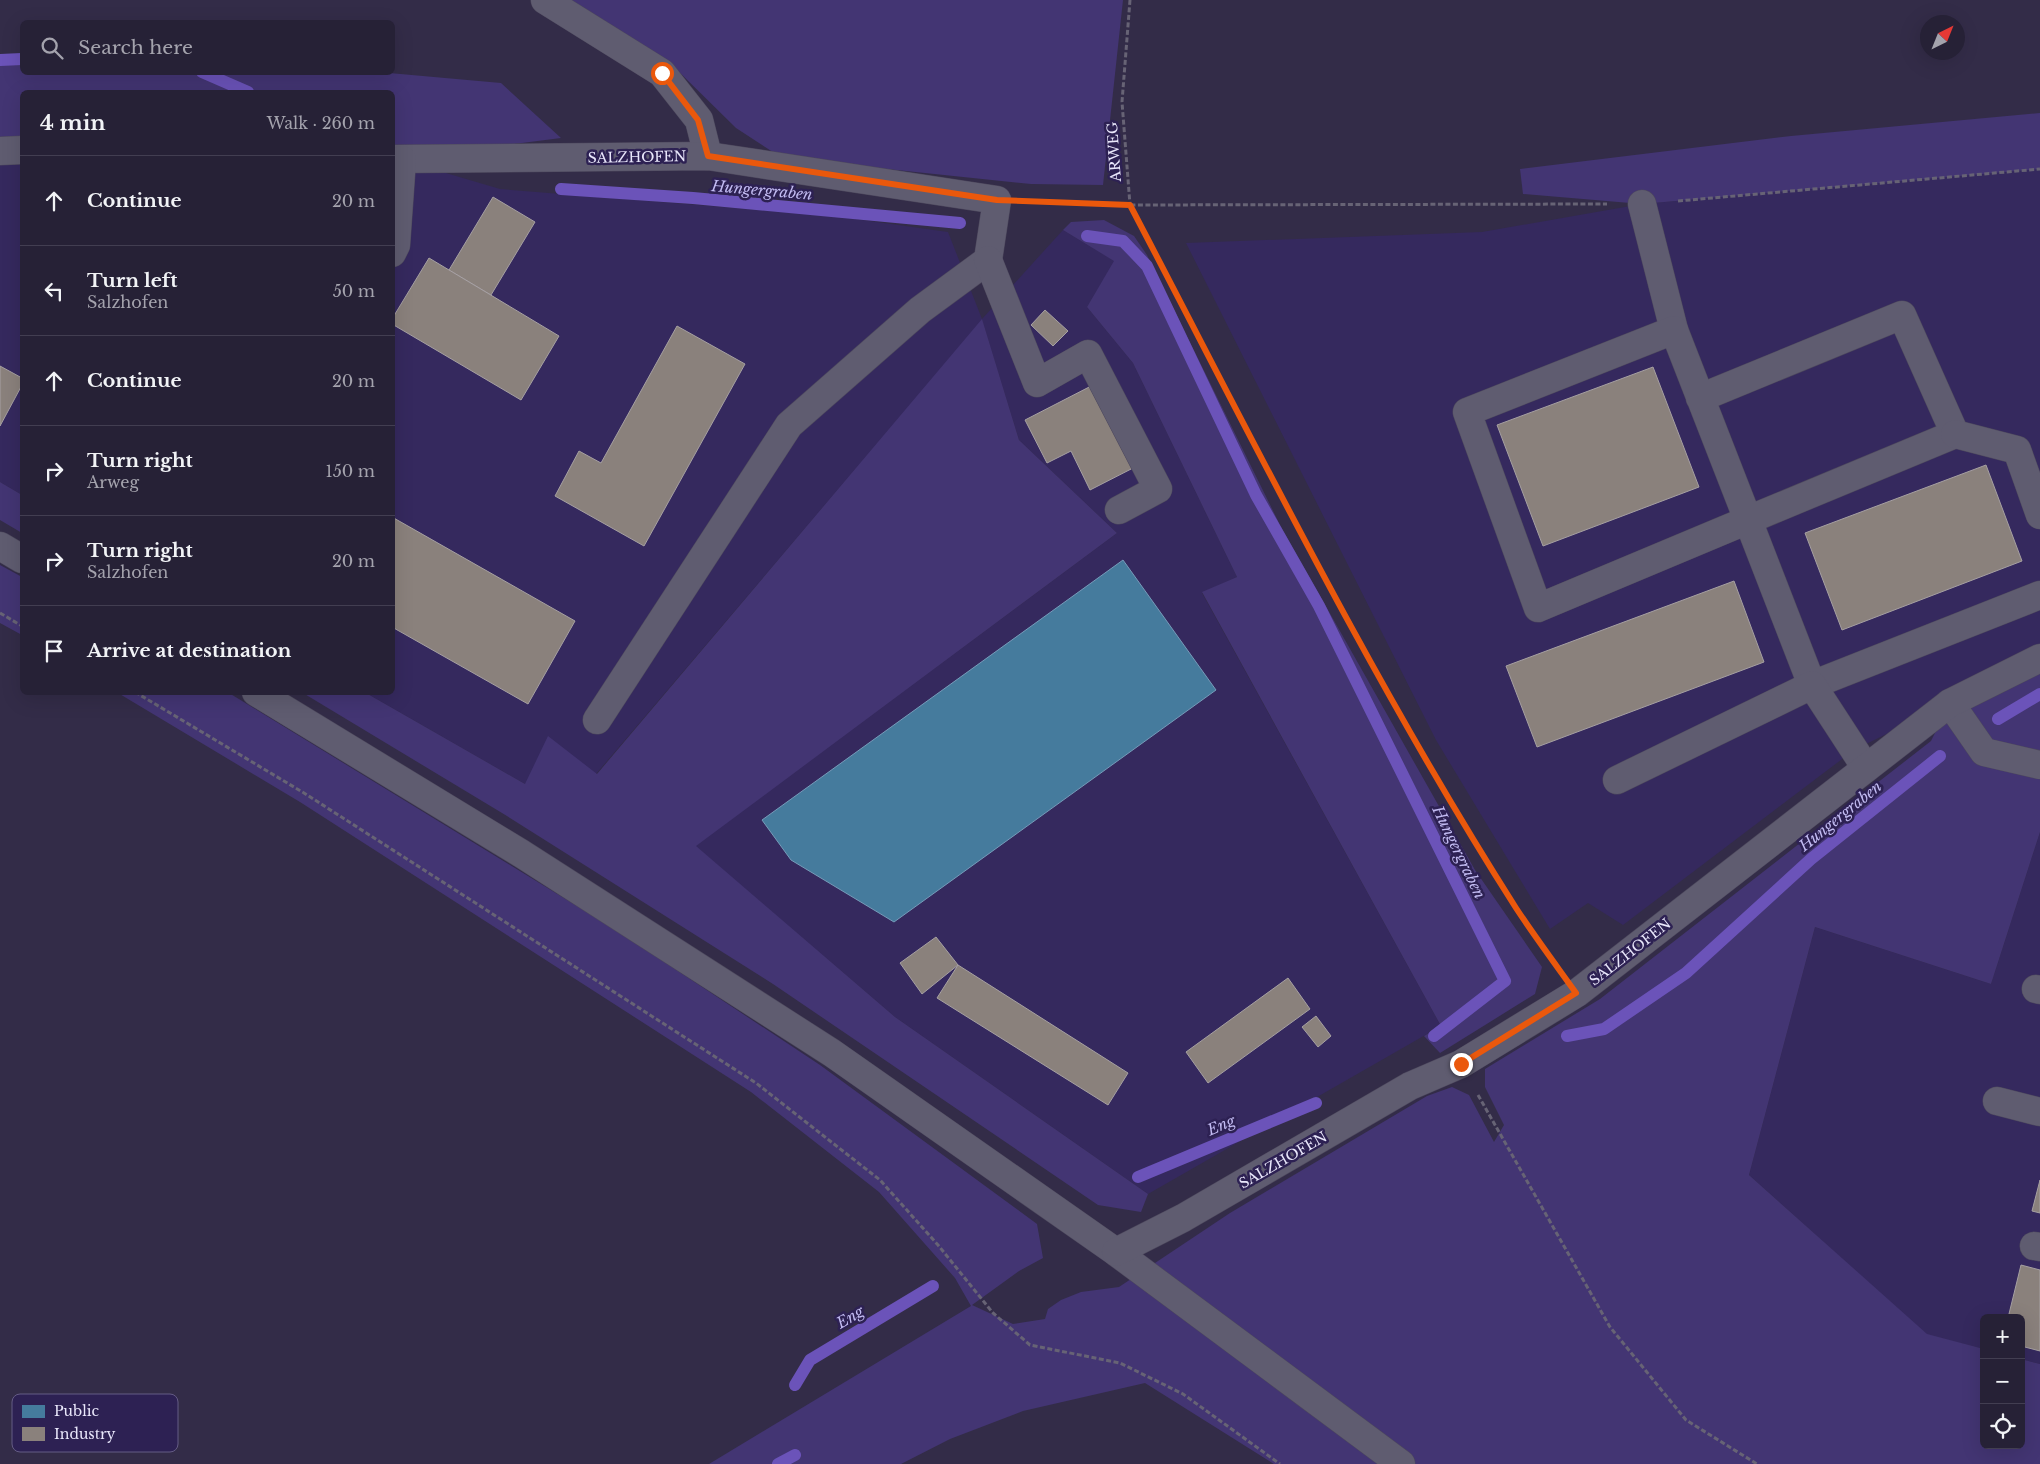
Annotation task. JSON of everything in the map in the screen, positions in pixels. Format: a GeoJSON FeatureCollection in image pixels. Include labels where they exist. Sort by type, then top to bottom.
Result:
{"type":"FeatureCollection","features":[{"type":"Feature","properties":{"kind":"street"},"geometry":{"type":"LineString","coordinates":[[545,0],[662,73],[698,120],[708,156]]}},
{"type":"Feature","properties":{"kind":"street"},"geometry":{"type":"LineString","coordinates":[[0,151],[20,150]]}},
{"type":"Feature","properties":{"kind":"street","name":"SALZHOFEN"},"geometry":{"type":"LineString","coordinates":[[397,159],[708,156],[997,200]]}},
{"type":"Feature","properties":{"kind":"street"},"geometry":{"type":"LineString","coordinates":[[395,247],[397,159]]}},
{"type":"Feature","properties":{"kind":"street"},"geometry":{"type":"LineString","coordinates":[[997,200],[988,260],[1037,382],[1088,354],[1158,489],[1119,510]]}},
{"type":"Feature","properties":{"kind":"street"},"geometry":{"type":"LineString","coordinates":[[1642,204],[1674,330],[1812,684],[1866,768]]}},
{"type":"Feature","properties":{"kind":"street"},"geometry":{"type":"LineString","coordinates":[[597,720],[789,426],[920,310],[988,260]]}},
{"type":"Feature","properties":{"kind":"street"},"geometry":{"type":"LineString","coordinates":[[1700,398],[1902,316],[1955,434]]}},
{"type":"Feature","properties":{"kind":"street"},"geometry":{"type":"LineString","coordinates":[[1674,330],[1467,412],[1538,608],[1955,434],[2017,450],[2040,515]]}},
{"type":"Feature","properties":{"kind":"street"},"geometry":{"type":"LineString","coordinates":[[0,546],[20,558]]}},
{"type":"Feature","properties":{"kind":"street"},"geometry":{"type":"LineString","coordinates":[[1617,780],[1812,684],[2040,595]]}},
{"type":"Feature","properties":{"kind":"street","name":"SALZHOFEN"},"geometry":{"type":"LineString","coordinates":[[1116,1252],[1183,1218],[1410,1086],[1461,1064],[1576,993],[1950,703],[2040,658]]}},
{"type":"Feature","properties":{"kind":"street"},"geometry":{"type":"LineString","coordinates":[[261,695],[522,854],[832,1053],[1116,1252],[1402,1464]]}},
{"type":"Feature","properties":{"kind":"street"},"geometry":{"type":"LineString","coordinates":[[1950,703],[1984,752],[2040,765]]}},
{"type":"Feature","properties":{"kind":"street"},"geometry":{"type":"LineString","coordinates":[[1997,1100],[2040,1112]]}},
{"type":"Feature","properties":{"kind":"path","name":"ARWEG"},"geometry":{"type":"LineString","coordinates":[[1130,0],[1122,102],[1130,205],[1302,534],[1417,746],[1517,910],[1576,993]]}},
{"type":"Feature","properties":{"kind":"path"},"geometry":{"type":"LineString","coordinates":[[997,200],[1130,205],[1642,204],[2040,170]]}},
{"type":"Feature","properties":{"kind":"path"},"geometry":{"type":"LineString","coordinates":[[0,613],[20,625]]}},
{"type":"Feature","properties":{"kind":"path"},"geometry":{"type":"LineString","coordinates":[[141,695],[304,793],[756,1083],[880,1180],[938,1245],[993,1313],[1030,1345],[1120,1363],[1183,1394],[1280,1464]]}},
{"type":"Feature","properties":{"kind":"path"},"geometry":{"type":"LineString","coordinates":[[1461,1064],[1610,1327],[1686,1420],[1757,1464]]}},
{"type":"Feature","properties":{"kind":"shaded area"},"geometry":{"type":"Polygon","coordinates":[[[547,0],[1123,0],[1103,185],[1031,184],[782,158],[736,128],[671,64],[547,0]]]}},
{"type":"Feature","properties":{"kind":"shaded area"},"geometry":{"type":"Polygon","coordinates":[[[20,59],[20,75],[395,74],[501,83],[561,138],[395,159],[395,90],[20,90],[20,150],[0,151],[0,60],[20,59]]]}},
{"type":"Feature","properties":{"kind":"shaded area"},"geometry":{"type":"Polygon","coordinates":[[[2040,113],[2040,169],[1642,204],[1523,194],[1520,169],[1791,136],[2040,113]]]}},
{"type":"Feature","properties":{"kind":"shaded area"},"geometry":{"type":"Polygon","coordinates":[[[20,150],[20,494],[0,482],[0,151],[20,150]]]}},
{"type":"Feature","properties":{"kind":"shaded area"},"geometry":{"type":"Polygon","coordinates":[[[395,159],[500,189],[834,216],[948,232],[982,319],[1063,230],[1115,261],[1087,307],[1133,363],[1237,577],[1202,593],[1441,1026],[1148,1194],[895,1017],[695,846],[1117,533],[1019,440],[982,320],[596,774],[525,784],[369,695],[395,695],[395,159]]]}},
{"type":"Feature","properties":{"kind":"shaded area"},"geometry":{"type":"Polygon","coordinates":[[[2040,169],[2040,658],[1854,750],[1623,925],[1588,903],[1550,929],[1436,740],[1186,243],[1482,232],[1642,204],[2040,169]]]}},
{"type":"Feature","properties":{"kind":"shaded area"},"geometry":{"type":"Polygon","coordinates":[[[1104,220],[1134,236],[1147,255],[1280,525],[1475,870],[1542,967],[1535,994],[1440,1053],[1424,1036],[1441,1026],[1202,592],[1237,577],[1133,363],[1087,307],[1114,261],[1063,230],[1071,222],[1104,220]]]}},
{"type":"Feature","properties":{"kind":"shaded area"},"geometry":{"type":"Polygon","coordinates":[[[982,319],[1019,440],[1117,533],[696,846],[895,1017],[1148,1194],[1141,1212],[1098,1205],[773,984],[507,816],[306,695],[369,695],[525,784],[548,736],[597,774],[982,319]]]}},
{"type":"Feature","properties":{"kind":"shaded area"},"geometry":{"type":"Polygon","coordinates":[[[0,482],[20,494],[20,532],[0,520],[0,482]]]}},
{"type":"Feature","properties":{"kind":"shaded area"},"geometry":{"type":"Polygon","coordinates":[[[0,565],[20,576],[20,634],[0,623],[0,565]]]}},
{"type":"Feature","properties":{"kind":"shaded area"},"geometry":{"type":"Polygon","coordinates":[[[2040,658],[2040,832],[1991,984],[1815,927],[1749,1175],[1927,1334],[1980,1348],[1980,1449],[2025,1449],[2025,1360],[2040,1364],[2040,1464],[1274,1464],[1145,1383],[1023,1411],[950,1439],[901,1464],[709,1464],[971,1306],[955,1278],[879,1192],[751,1092],[300,802],[121,695],[232,695],[613,928],[820,1065],[1037,1224],[1043,1258],[1019,1271],[972,1305],[1013,1324],[1045,1319],[1048,1309],[1061,1300],[1081,1292],[1119,1287],[1230,1213],[1427,1096],[1452,1087],[1469,1095],[1494,1142],[1504,1125],[1485,1087],[1485,1069],[1600,999],[1931,741],[1950,703],[2040,658]]]}},
{"type":"Feature","properties":{"kind":"shaded area"},"geometry":{"type":"Polygon","coordinates":[[[2040,832],[2040,1364],[2025,1360],[2025,1314],[1980,1314],[1980,1348],[1927,1335],[1749,1175],[1815,927],[1991,984],[2040,832]]]}},
{"type":"Feature","properties":{"kind":"building: Public"},"geometry":{"type":"Polygon","coordinates":[[[1123,560],[1216,690],[894,922],[791,860],[762,820],[1123,560]]]}},
{"type":"Feature","properties":{"kind":"building: Industry"},"geometry":{"type":"Polygon","coordinates":[[[493,197],[535,222],[491,295],[449,270],[493,197]]]}},
{"type":"Feature","properties":{"kind":"building: Industry"},"geometry":{"type":"Polygon","coordinates":[[[429,258],[559,336],[521,400],[395,326],[395,314],[429,258]]]}},
{"type":"Feature","properties":{"kind":"building: Industry"},"geometry":{"type":"Polygon","coordinates":[[[1045,310],[1068,331],[1053,346],[1031,325],[1045,310]]]}},
{"type":"Feature","properties":{"kind":"building: Industry"},"geometry":{"type":"Polygon","coordinates":[[[677,326],[745,364],[644,546],[555,496],[579,451],[601,463],[677,326]]]}},
{"type":"Feature","properties":{"kind":"building: Industry"},"geometry":{"type":"Polygon","coordinates":[[[0,366],[20,377],[20,389],[0,426],[0,366]]]}},
{"type":"Feature","properties":{"kind":"building: Industry"},"geometry":{"type":"Polygon","coordinates":[[[1653,367],[1699,487],[1543,546],[1497,425],[1653,367]]]}},
{"type":"Feature","properties":{"kind":"building: Industry"},"geometry":{"type":"Polygon","coordinates":[[[1095,384],[1137,466],[1090,490],[1071,451],[1047,463],[1025,420],[1095,384]]]}},
{"type":"Feature","properties":{"kind":"building: Industry"},"geometry":{"type":"Polygon","coordinates":[[[1986,465],[2022,561],[1842,630],[1805,533],[1986,465]]]}},
{"type":"Feature","properties":{"kind":"building: Industry"},"geometry":{"type":"Polygon","coordinates":[[[395,519],[575,621],[528,704],[395,629],[395,519]]]}},
{"type":"Feature","properties":{"kind":"building: Industry"},"geometry":{"type":"Polygon","coordinates":[[[1734,581],[1764,662],[1537,747],[1506,666],[1734,581]]]}},
{"type":"Feature","properties":{"kind":"building: Industry"},"geometry":{"type":"Polygon","coordinates":[[[936,937],[958,965],[922,994],[900,963],[936,937]]]}},
{"type":"Feature","properties":{"kind":"building: Industry"},"geometry":{"type":"Polygon","coordinates":[[[958,965],[1128,1073],[1108,1105],[937,998],[958,965]]]}},
{"type":"Feature","properties":{"kind":"building: Industry"},"geometry":{"type":"Polygon","coordinates":[[[1288,978],[1310,1009],[1208,1083],[1186,1052],[1288,978]]]}},
{"type":"Feature","properties":{"kind":"building: Industry"},"geometry":{"type":"Polygon","coordinates":[[[1316,1016],[1331,1036],[1318,1047],[1302,1027],[1316,1016]]]}},
{"type":"Feature","properties":{"kind":"building: Industry"},"geometry":{"type":"Polygon","coordinates":[[[2040,1180],[2040,1213],[2032,1211],[2040,1180]]]}},
{"type":"Feature","properties":{"kind":"building: Industry"},"geometry":{"type":"Polygon","coordinates":[[[2021,1265],[2040,1270],[2040,1351],[2025,1347],[2025,1314],[2009,1314],[2021,1265]]]}},
{"type":"Feature","properties":{"kind":"waterway","name":"Hungergraben"},"geometry":{"type":"LineString","coordinates":[[0,60],[20,59]]}},
{"type":"Feature","properties":{"kind":"waterway","name":"Hungergraben"},"geometry":{"type":"LineString","coordinates":[[209,75],[243,90]]}},
{"type":"Feature","properties":{"kind":"waterway","name":"Hungergraben"},"geometry":{"type":"LineString","coordinates":[[561,189],[693,198],[960,223]]}},
{"type":"Feature","properties":{"kind":"waterway","name":"Hungergraben"},"geometry":{"type":"LineString","coordinates":[[1087,236],[1123,241],[1147,266],[1256,495],[1319,606],[1505,981],[1434,1036]]}},
{"type":"Feature","properties":{"kind":"waterway","name":"Hungergraben"},"geometry":{"type":"LineString","coordinates":[[1998,719],[2040,694]]}},
{"type":"Feature","properties":{"kind":"waterway","name":"Hungergraben"},"geometry":{"type":"LineString","coordinates":[[1567,1036],[1604,1029],[1686,973],[1811,859],[1940,756]]}},
{"type":"Feature","properties":{"kind":"waterway","name":"Eng"},"geometry":{"type":"LineString","coordinates":[[1138,1177],[1316,1103]]}},
{"type":"Feature","properties":{"kind":"waterway","name":"Eng"},"geometry":{"type":"LineString","coordinates":[[795,1385],[810,1360],[933,1286]]}},
{"type":"Feature","properties":{"kind":"waterway","name":"Eng"},"geometry":{"type":"LineString","coordinates":[[778,1464],[795,1455]]}},
{"type":"Feature","properties":{"kind":"route"},"geometry":{"type":"LineString","coordinates":[[662,73],[698,120],[708,156],[997,200],[1130,205],[1302,534],[1417,746],[1517,910],[1576,993],[1461,1064]]}}]}
